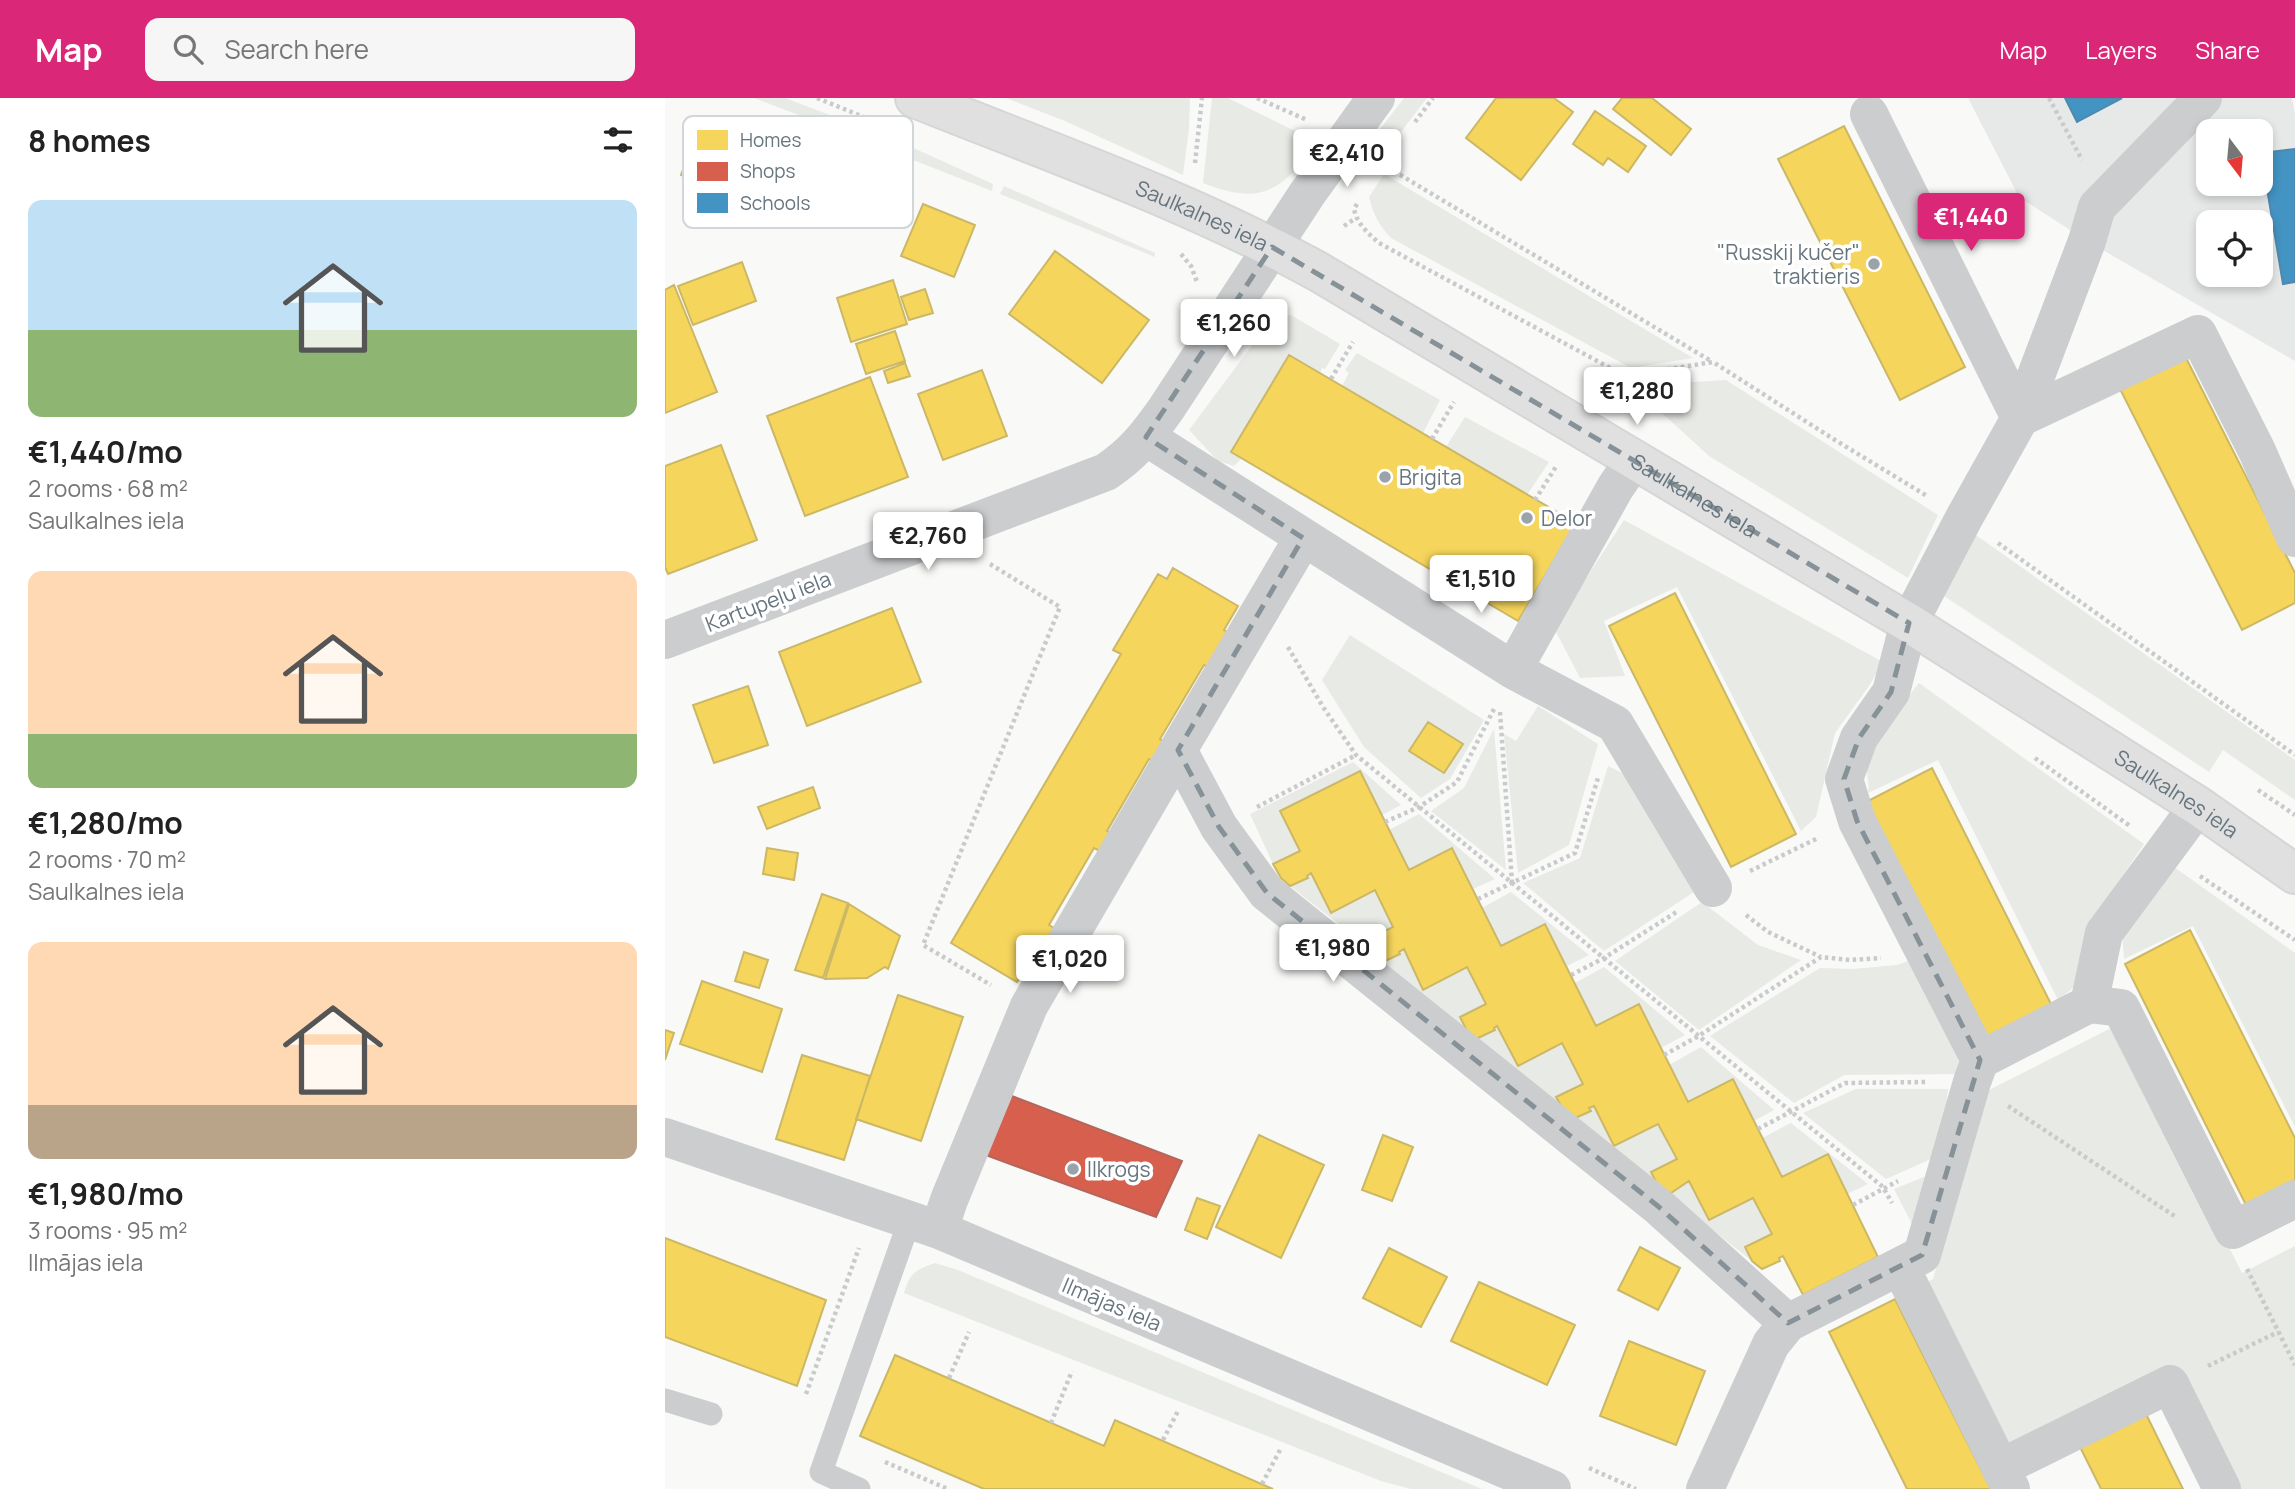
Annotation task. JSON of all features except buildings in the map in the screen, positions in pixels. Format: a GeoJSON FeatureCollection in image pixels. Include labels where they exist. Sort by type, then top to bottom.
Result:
{"type":"FeatureCollection","features":[{"type":"Feature","properties":{"kind":"street","name":"Saulkalnes iela"},"geometry":{"type":"LineString","coordinates":[[915,98],[1181,205],[1272,247],[1909,623],[2198,806],[2295,873]]}},
{"type":"Feature","properties":{"kind":"street","name":"Kartupeļu iela"},"geometry":{"type":"LineString","coordinates":[[665,640],[1105,472],[1129,457],[1146,437],[1272,247],[1376,98]]}},
{"type":"Feature","properties":{"kind":"street"},"geometry":{"type":"LineString","coordinates":[[1976,1071],[1922,948],[1857,821],[1844,779],[1859,738],[1891,692],[1909,623],[1963,518],[2020,418],[2087,241],[2097,207],[2203,98]]}},
{"type":"Feature","properties":{"kind":"street"},"geometry":{"type":"LineString","coordinates":[[1869,114],[2020,418]]}},
{"type":"Feature","properties":{"kind":"street"},"geometry":{"type":"LineString","coordinates":[[2020,418],[2198,334],[2257,451],[2295,538]]}},
{"type":"Feature","properties":{"kind":"street"},"geometry":{"type":"LineString","coordinates":[[1146,437],[1513,670],[1615,724],[1713,888]]}},
{"type":"Feature","properties":{"kind":"street"},"geometry":{"type":"LineString","coordinates":[[1513,670],[1615,488],[1634,460]]}},
{"type":"Feature","properties":{"kind":"street"},"geometry":{"type":"LineString","coordinates":[[924,1225],[949,1200],[1028,1006],[1303,538]]}},
{"type":"Feature","properties":{"kind":"street"},"geometry":{"type":"LineString","coordinates":[[1178,750],[1219,827],[1267,893],[1660,1207],[1788,1323]]}},
{"type":"Feature","properties":{"kind":"street"},"geometry":{"type":"LineString","coordinates":[[2089,1004],[2103,933],[2198,806]]}},
{"type":"Feature","properties":{"kind":"street"},"geometry":{"type":"LineString","coordinates":[[2222,1489],[2170,1384],[2006,1479],[1912,1261],[1976,1071],[2089,1004],[2121,1008],[2233,1230],[2295,1199]]}},
{"type":"Feature","properties":{"kind":"street","name":"Ilmājas iela"},"geometry":{"type":"LineString","coordinates":[[665,1137],[924,1225],[1539,1486]]}},
{"type":"Feature","properties":{"kind":"street"},"geometry":{"type":"LineString","coordinates":[[1705,1489],[1771,1344],[1788,1323],[1912,1261]]}},
{"type":"Feature","properties":{"kind":"lane"},"geometry":{"type":"LineString","coordinates":[[859,1489],[821,1472],[924,1225]]}},
{"type":"Feature","properties":{"kind":"lane"},"geometry":{"type":"LineString","coordinates":[[665,1400],[711,1414]]}},
{"type":"Feature","properties":{"kind":"path"},"geometry":{"type":"LineString","coordinates":[[1194,167],[1202,98]]}},
{"type":"Feature","properties":{"kind":"path"},"geometry":{"type":"LineString","coordinates":[[1257,98],[1311,122]]}},
{"type":"Feature","properties":{"kind":"path"},"geometry":{"type":"LineString","coordinates":[[2049,98],[2103,201]]}},
{"type":"Feature","properties":{"kind":"path"},"geometry":{"type":"LineString","coordinates":[[1373,158],[1713,362],[1963,518],[2295,755]]}},
{"type":"Feature","properties":{"kind":"path"},"geometry":{"type":"LineString","coordinates":[[1375,174],[1383,164]]}},
{"type":"Feature","properties":{"kind":"path"},"geometry":{"type":"LineString","coordinates":[[1361,197],[1354,209],[1356,218],[1379,243],[1625,376],[1713,362]]}},
{"type":"Feature","properties":{"kind":"path"},"geometry":{"type":"LineString","coordinates":[[1344,226],[1356,218]]}},
{"type":"Feature","properties":{"kind":"path"},"geometry":{"type":"LineString","coordinates":[[1174,251],[1181,254],[1191,266],[1197,276],[1198,288]]}},
{"type":"Feature","properties":{"kind":"path"},"geometry":{"type":"LineString","coordinates":[[1331,379],[1353,342]]}},
{"type":"Feature","properties":{"kind":"path"},"geometry":{"type":"LineString","coordinates":[[1432,439],[1450,408]]}},
{"type":"Feature","properties":{"kind":"path"},"geometry":{"type":"LineString","coordinates":[[1535,500],[1555,468]]}},
{"type":"Feature","properties":{"kind":"path"},"geometry":{"type":"LineString","coordinates":[[982,558],[1060,607],[923,945],[1028,1006]]}},
{"type":"Feature","properties":{"kind":"path"},"geometry":{"type":"LineString","coordinates":[[1263,606],[1356,755],[1883,1187],[1912,1261]]}},
{"type":"Feature","properties":{"kind":"path"},"geometry":{"type":"LineString","coordinates":[[1385,822],[1419,807],[1457,782],[1499,699],[1512,883]]}},
{"type":"Feature","properties":{"kind":"path"},"geometry":{"type":"LineString","coordinates":[[1478,899],[1575,853],[1615,724]]}},
{"type":"Feature","properties":{"kind":"path"},"geometry":{"type":"LineString","coordinates":[[1219,827],[1356,755]]}},
{"type":"Feature","properties":{"kind":"path"},"geometry":{"type":"LineString","coordinates":[[2258,790],[2295,815]]}},
{"type":"Feature","properties":{"kind":"path"},"geometry":{"type":"LineString","coordinates":[[1571,975],[1604,958],[1713,888],[1857,821]]}},
{"type":"Feature","properties":{"kind":"path"},"geometry":{"type":"LineString","coordinates":[[1713,888],[1768,932],[1821,957],[1850,960],[1894,957],[1922,948]]}},
{"type":"Feature","properties":{"kind":"path"},"geometry":{"type":"LineString","coordinates":[[1664,1055],[1697,1037],[1821,957]]}},
{"type":"Feature","properties":{"kind":"path"},"geometry":{"type":"LineString","coordinates":[[1758,1129],[1845,1083],[1976,1071],[2186,1224]]}},
{"type":"Feature","properties":{"kind":"path"},"geometry":{"type":"LineString","coordinates":[[1853,1205],[1883,1187]]}},
{"type":"Feature","properties":{"kind":"path"},"geometry":{"type":"LineString","coordinates":[[806,1394],[859,1247]]}},
{"type":"Feature","properties":{"kind":"path"},"geometry":{"type":"LineString","coordinates":[[2243,1262],[2295,1366]]}},
{"type":"Feature","properties":{"kind":"path"},"geometry":{"type":"LineString","coordinates":[[949,1378],[969,1332]]}},
{"type":"Feature","properties":{"kind":"path"},"geometry":{"type":"LineString","coordinates":[[2170,1384],[2278,1332]]}},
{"type":"Feature","properties":{"kind":"path"},"geometry":{"type":"LineString","coordinates":[[1051,1423],[1072,1371]]}},
{"type":"Feature","properties":{"kind":"path"},"geometry":{"type":"LineString","coordinates":[[1163,1440],[1178,1411]]}},
{"type":"Feature","properties":{"kind":"path"},"geometry":{"type":"LineString","coordinates":[[832,1441],[948,1489]]}},
{"type":"Feature","properties":{"kind":"path"},"geometry":{"type":"LineString","coordinates":[[1262,1484],[1280,1450]]}},
{"type":"Feature","properties":{"kind":"highlighted area"},"geometry":{"type":"Polygon","coordinates":[[[1272,247],[1909,623],[1891,692],[1859,738],[1844,779],[1857,821],[1980,1060],[1922,1255],[1788,1323],[1659,1207],[1267,893],[1219,827],[1178,750],[1303,538],[1146,437],[1272,247]]]}},
{"type":"Feature","properties":{"kind":"shaded area"},"geometry":{"type":"Polygon","coordinates":[[[754,98],[785,98],[832,116],[801,116],[754,98]]]}},
{"type":"Feature","properties":{"kind":"shaded area"},"geometry":{"type":"Polygon","coordinates":[[[1006,98],[1190,98],[1183,175],[1065,121],[1006,98]]]}},
{"type":"Feature","properties":{"kind":"shaded area"},"geometry":{"type":"Polygon","coordinates":[[[1212,98],[1228,98],[1319,143],[1293,172],[1270,189],[1242,193],[1203,183],[1212,98]]]}},
{"type":"Feature","properties":{"kind":"shaded area"},"geometry":{"type":"Polygon","coordinates":[[[1404,98],[1427,98],[1385,153],[1370,142],[1404,98]]]}},
{"type":"Feature","properties":{"kind":"shaded area"},"geometry":{"type":"Polygon","coordinates":[[[1968,98],[2292,98],[2295,114],[2295,361],[2087,241],[2019,197],[1968,98]]]}},
{"type":"Feature","properties":{"kind":"shaded area"},"geometry":{"type":"Polygon","coordinates":[[[913,148],[993,184],[992,191],[913,160],[913,148]]]}},
{"type":"Feature","properties":{"kind":"shaded area"},"geometry":{"type":"Polygon","coordinates":[[[1384,174],[1693,358],[1631,368],[1391,238],[1377,219],[1369,197],[1384,174]]]}},
{"type":"Feature","properties":{"kind":"shaded area"},"geometry":{"type":"Polygon","coordinates":[[[1004,186],[1155,253],[1155,257],[1000,194],[1004,186]]]}},
{"type":"Feature","properties":{"kind":"shaded area"},"geometry":{"type":"Polygon","coordinates":[[[1291,315],[1340,344],[1320,373],[1288,355],[1231,452],[1242,458],[1234,466],[1218,461],[1189,430],[1265,328],[1279,318],[1291,315]]]}},
{"type":"Feature","properties":{"kind":"shaded area"},"geometry":{"type":"Polygon","coordinates":[[[1357,353],[1440,400],[1423,433],[1342,386],[1349,373],[1345,370],[1357,353]]]}},
{"type":"Feature","properties":{"kind":"shaded area"},"geometry":{"type":"Polygon","coordinates":[[[1726,380],[1938,515],[1908,578],[1709,456],[1638,391],[1643,385],[1726,380]]]}},
{"type":"Feature","properties":{"kind":"shaded area"},"geometry":{"type":"Polygon","coordinates":[[[1465,417],[1549,462],[1527,495],[1446,447],[1465,417]]]}},
{"type":"Feature","properties":{"kind":"shaded area"},"geometry":{"type":"Polygon","coordinates":[[[1624,520],[1883,662],[1835,733],[1816,817],[1801,831],[1677,587],[1604,621],[1625,676],[1580,678],[1554,628],[1624,520]]]}},
{"type":"Feature","properties":{"kind":"shaded area"},"geometry":{"type":"Polygon","coordinates":[[[1970,531],[2295,760],[2295,800],[2223,750],[2209,772],[1938,592],[1970,531]]]}},
{"type":"Feature","properties":{"kind":"shaded area"},"geometry":{"type":"Polygon","coordinates":[[[1350,635],[1484,720],[1450,779],[1421,798],[1364,747],[1322,680],[1350,635]],[[1462,744],[1409,751],[1444,773],[1462,744]]]}},
{"type":"Feature","properties":{"kind":"shaded area"},"geometry":{"type":"Polygon","coordinates":[[[1919,683],[2144,844],[2103,905],[2073,988],[2058,1000],[1938,760],[1868,793],[1867,766],[1875,743],[1919,683]]]}},
{"type":"Feature","properties":{"kind":"shaded area"},"geometry":{"type":"Polygon","coordinates":[[[1538,706],[1598,744],[1569,845],[1518,873],[1504,734],[1516,741],[1538,706]]]}},
{"type":"Feature","properties":{"kind":"shaded area"},"geometry":{"type":"Polygon","coordinates":[[[1494,729],[1506,870],[1431,811],[1464,788],[1494,729]]]}},
{"type":"Feature","properties":{"kind":"shaded area"},"geometry":{"type":"Polygon","coordinates":[[[1353,762],[1401,805],[1382,815],[1359,771],[1281,811],[1300,851],[1273,864],[1250,814],[1353,762]]]}},
{"type":"Feature","properties":{"kind":"shaded area"},"geometry":{"type":"Polygon","coordinates":[[[1608,766],[1641,782],[1700,888],[1604,951],[1523,883],[1580,858],[1608,766]]]}},
{"type":"Feature","properties":{"kind":"shaded area"},"geometry":{"type":"Polygon","coordinates":[[[1419,814],[1495,879],[1473,889],[1452,848],[1409,870],[1389,830],[1419,814]]]}},
{"type":"Feature","properties":{"kind":"shaded area"},"geometry":{"type":"Polygon","coordinates":[[[2174,867],[2295,953],[2295,1127],[2193,926],[2124,959],[2122,931],[2174,867]]]}},
{"type":"Feature","properties":{"kind":"shaded area"},"geometry":{"type":"Polygon","coordinates":[[[1311,873],[1375,890],[1393,927],[1362,942],[1290,886],[1307,878],[1311,873]]]}},
{"type":"Feature","properties":{"kind":"shaded area"},"geometry":{"type":"Polygon","coordinates":[[[1511,892],[1589,955],[1567,966],[1545,924],[1501,946],[1482,908],[1511,892]]]}},
{"type":"Feature","properties":{"kind":"shaded area"},"geometry":{"type":"Polygon","coordinates":[[[1702,902],[1758,945],[1801,960],[1699,1030],[1615,961],[1702,902]]]}},
{"type":"Feature","properties":{"kind":"shaded area"},"geometry":{"type":"Polygon","coordinates":[[[1404,949],[1423,989],[1467,967],[1486,1004],[1460,1017],[1467,1031],[1383,962],[1400,954],[1404,949]]]}},
{"type":"Feature","properties":{"kind":"shaded area"},"geometry":{"type":"Polygon","coordinates":[[[1916,958],[1973,1058],[1964,1074],[1844,1075],[1794,1103],[1710,1036],[1820,968],[1853,969],[1897,965],[1916,958]]]}},
{"type":"Feature","properties":{"kind":"shaded area"},"geometry":{"type":"Polygon","coordinates":[[[1604,967],[1685,1035],[1661,1048],[1639,1005],[1596,1026],[1575,983],[1604,967]]]}},
{"type":"Feature","properties":{"kind":"shaded area"},"geometry":{"type":"Polygon","coordinates":[[[2117,1025],[2242,1273],[2295,1246],[2295,1489],[2236,1489],[2170,1367],[2002,1450],[1916,1288],[1933,1279],[1985,1092],[2117,1025]]]}},
{"type":"Feature","properties":{"kind":"shaded area"},"geometry":{"type":"Polygon","coordinates":[[[1497,1026],[1518,1065],[1562,1043],[1583,1084],[1564,1111],[1476,1039],[1497,1026]]]}},
{"type":"Feature","properties":{"kind":"shaded area"},"geometry":{"type":"Polygon","coordinates":[[[1701,1047],[1774,1110],[1754,1121],[1733,1079],[1688,1102],[1669,1065],[1701,1047]]]}},
{"type":"Feature","properties":{"kind":"shaded area"},"geometry":{"type":"Polygon","coordinates":[[[1856,1089],[1948,1089],[1942,1154],[1886,1179],[1803,1113],[1856,1089]]]}},
{"type":"Feature","properties":{"kind":"shaded area"},"geometry":{"type":"Polygon","coordinates":[[[1594,1106],[1614,1146],[1658,1124],[1677,1159],[1651,1172],[1658,1186],[1573,1119],[1590,1111],[1589,1108],[1594,1106]]]}},
{"type":"Feature","properties":{"kind":"shaded area"},"geometry":{"type":"Polygon","coordinates":[[[1791,1123],[1868,1184],[1847,1194],[1782,1177],[1762,1138],[1791,1123]]]}},
{"type":"Feature","properties":{"kind":"shaded area"},"geometry":{"type":"Polygon","coordinates":[[[1939,1171],[1917,1234],[1894,1189],[1939,1171]]]}},
{"type":"Feature","properties":{"kind":"shaded area"},"geometry":{"type":"Polygon","coordinates":[[[1689,1181],[1709,1220],[1753,1198],[1772,1234],[1745,1247],[1752,1261],[1668,1195],[1689,1181]]]}},
{"type":"Feature","properties":{"kind":"shaded area"},"geometry":{"type":"Polygon","coordinates":[[[935,1263],[958,1270],[1482,1489],[1411,1489],[1381,1481],[904,1293],[915,1273],[935,1263]]]}},
{"type":"Feature","properties":{"kind":"place","name":"\"Russkij kučer\" traktieris"},"geometry":{"type":"Point","coordinates":[1874,264]}},
{"type":"Feature","properties":{"kind":"place","name":"Brigita"},"geometry":{"type":"Point","coordinates":[1385,477]}},
{"type":"Feature","properties":{"kind":"place","name":"Delor"},"geometry":{"type":"Point","coordinates":[1527,518]}},
{"type":"Feature","properties":{"kind":"place","name":"Ilkrogs"},"geometry":{"type":"Point","coordinates":[1073,1169]}}]}
